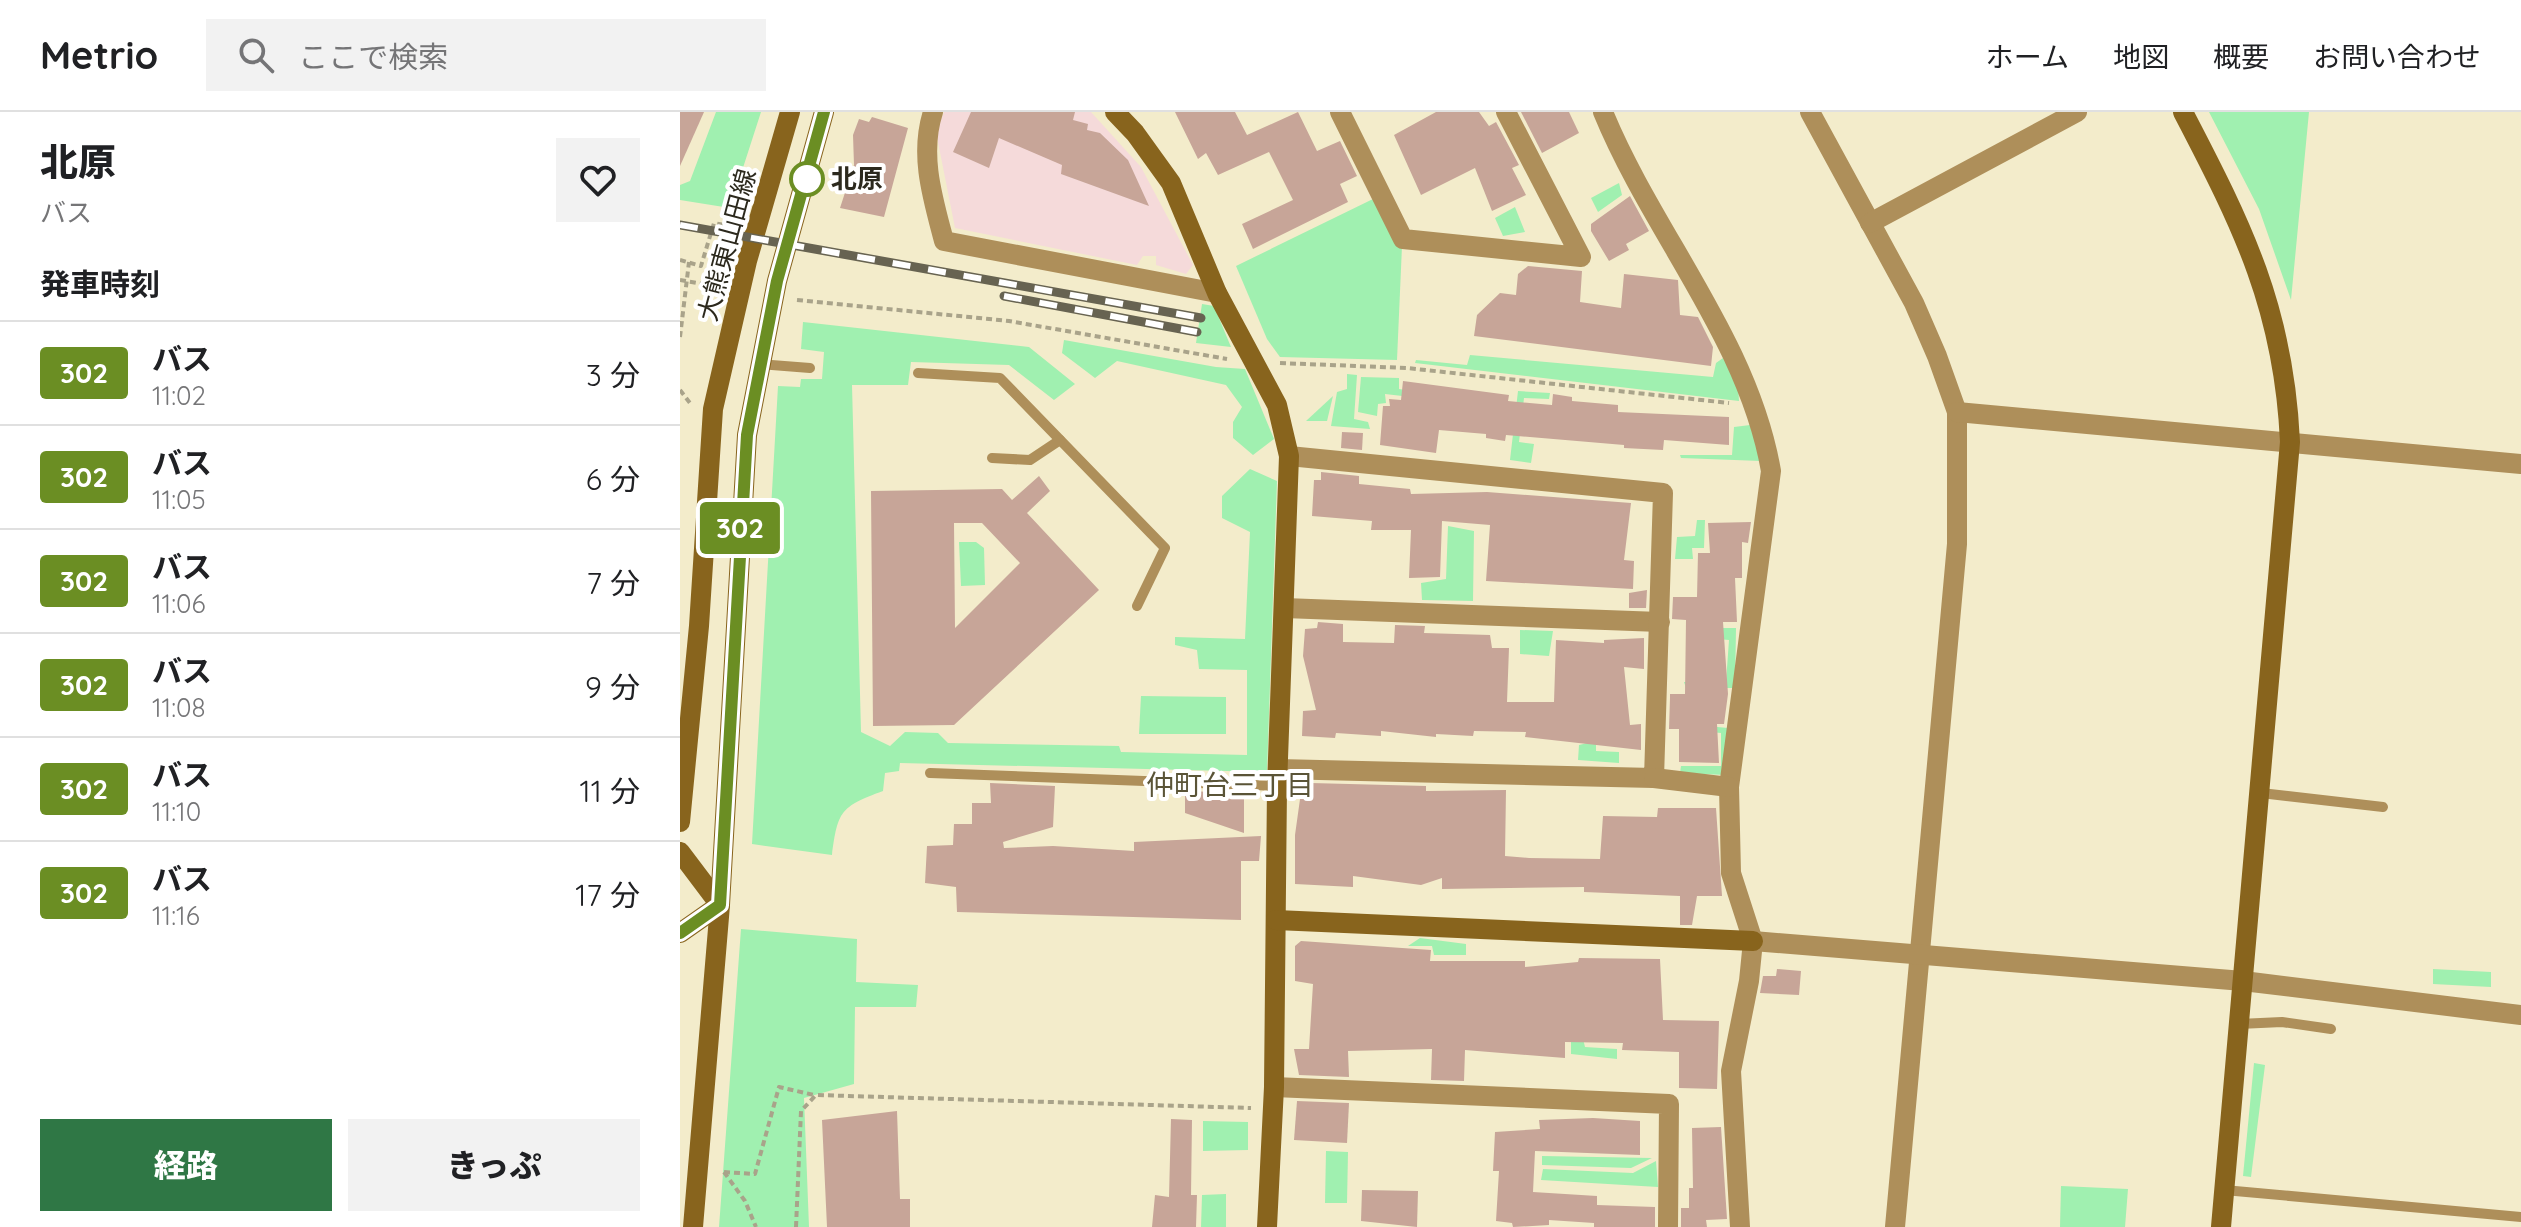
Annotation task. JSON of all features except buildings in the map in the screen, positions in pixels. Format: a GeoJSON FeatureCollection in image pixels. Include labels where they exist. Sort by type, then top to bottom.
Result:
{"type":"FeatureCollection","features":[{"type":"Feature","properties":{"kind":"street","name":"大熊東山田線"},"geometry":{"type":"LineString","coordinates":[[680,822],[699,626],[713,409],[747,261],[790,112]]}},
{"type":"Feature","properties":{"kind":"street"},"geometry":{"type":"LineString","coordinates":[[693,1227],[720,905],[741,508],[759,364],[777,281],[824,112]]}},
{"type":"Feature","properties":{"kind":"street"},"geometry":{"type":"LineString","coordinates":[[933,112],[926,133],[930,184],[944,241],[1217,293]]}},
{"type":"Feature","properties":{"kind":"street"},"geometry":{"type":"LineString","coordinates":[[1115,112],[1135,133],[1171,183],[1217,293],[1277,405],[1289,456],[1278,778],[1274,1087],[1267,1227]]}},
{"type":"Feature","properties":{"kind":"street"},"geometry":{"type":"LineString","coordinates":[[1340,112],[1403,239],[1581,257],[1506,112]]}},
{"type":"Feature","properties":{"kind":"street"},"geometry":{"type":"LineString","coordinates":[[1603,112],[1720,329],[1753,405],[1771,471],[1729,787],[1731,873],[1753,941],[1749,981],[1731,1071],[1740,1227]]}},
{"type":"Feature","properties":{"kind":"street"},"geometry":{"type":"LineString","coordinates":[[1810,112],[1914,303],[1957,412],[1957,544],[1895,1227]]}},
{"type":"Feature","properties":{"kind":"street"},"geometry":{"type":"LineString","coordinates":[[1870,223],[2077,112]]}},
{"type":"Feature","properties":{"kind":"street"},"geometry":{"type":"LineString","coordinates":[[2183,112],[2235,213],[2268,296],[2285,374],[2290,442],[2221,1227]]}},
{"type":"Feature","properties":{"kind":"street"},"geometry":{"type":"LineString","coordinates":[[1957,412],[2521,464]]}},
{"type":"Feature","properties":{"kind":"street"},"geometry":{"type":"LineString","coordinates":[[1289,456],[1663,493],[1654,778]]}},
{"type":"Feature","properties":{"kind":"street"},"geometry":{"type":"LineString","coordinates":[[1284,608],[1660,622]]}},
{"type":"Feature","properties":{"kind":"street"},"geometry":{"type":"LineString","coordinates":[[1278,778],[1654,778],[1729,787]]}},
{"type":"Feature","properties":{"kind":"street"},"geometry":{"type":"LineString","coordinates":[[680,852],[720,905]]}},
{"type":"Feature","properties":{"kind":"street"},"geometry":{"type":"LineString","coordinates":[[680,933],[720,905]]}},
{"type":"Feature","properties":{"kind":"street"},"geometry":{"type":"LineString","coordinates":[[1276,920],[1753,941],[2243,981],[2521,1015]]}},
{"type":"Feature","properties":{"kind":"street"},"geometry":{"type":"LineString","coordinates":[[1274,1087],[1669,1104],[1668,1227]]}},
{"type":"Feature","properties":{"kind":"lane"},"geometry":{"type":"LineString","coordinates":[[759,364],[810,368]]}},
{"type":"Feature","properties":{"kind":"lane"},"geometry":{"type":"LineString","coordinates":[[918,373],[1000,378],[1165,548],[1137,606]]}},
{"type":"Feature","properties":{"kind":"lane"},"geometry":{"type":"LineString","coordinates":[[992,458],[1030,460],[1060,440]]}},
{"type":"Feature","properties":{"kind":"lane"},"geometry":{"type":"LineString","coordinates":[[930,773],[1278,778]]}},
{"type":"Feature","properties":{"kind":"lane"},"geometry":{"type":"LineString","coordinates":[[2261,793],[2383,807]]}},
{"type":"Feature","properties":{"kind":"lane"},"geometry":{"type":"LineString","coordinates":[[2239,1024],[2282,1022],[2331,1029]]}},
{"type":"Feature","properties":{"kind":"lane"},"geometry":{"type":"LineString","coordinates":[[2224,1190],[2521,1217]]}},
{"type":"Feature","properties":{"kind":"path"},"geometry":{"type":"LineString","coordinates":[[680,260],[701,266],[714,223],[740,229]]}},
{"type":"Feature","properties":{"kind":"path"},"geometry":{"type":"LineString","coordinates":[[680,337],[689,262]]}},
{"type":"Feature","properties":{"kind":"path"},"geometry":{"type":"LineString","coordinates":[[832,306],[1009,321],[1199,356]]}},
{"type":"Feature","properties":{"kind":"path"},"geometry":{"type":"LineString","coordinates":[[1256,362],[1407,368],[1670,399],[1753,405]]}},
{"type":"Feature","properties":{"kind":"path"},"geometry":{"type":"LineString","coordinates":[[680,390],[690,403]]}},
{"type":"Feature","properties":{"kind":"path"},"geometry":{"type":"LineString","coordinates":[[699,1164],[724,1172],[755,1174],[779,1087],[816,1095],[1240,1110]]}},
{"type":"Feature","properties":{"kind":"path"},"geometry":{"type":"LineString","coordinates":[[796,1227],[801,1111],[816,1095]]}},
{"type":"Feature","properties":{"kind":"path"},"geometry":{"type":"LineString","coordinates":[[724,1172],[745,1201],[756,1227]]}},
{"type":"Feature","properties":{"kind":"shaded area"},"geometry":{"type":"Polygon","coordinates":[[[944,112],[1091,112],[1141,167],[1193,265],[1186,274],[1156,265],[1156,256],[1143,256],[1137,265],[955,228],[936,132],[944,112]]]}},
{"type":"Feature","properties":{"kind":"green space"},"geometry":{"type":"Polygon","coordinates":[[[716,112],[761,112],[730,208],[680,200],[680,185],[690,181],[716,112]]]}},
{"type":"Feature","properties":{"kind":"green space"},"geometry":{"type":"Polygon","coordinates":[[[2209,112],[2309,112],[2291,300],[2259,209],[2209,112]]]}},
{"type":"Feature","properties":{"kind":"green space"},"geometry":{"type":"Polygon","coordinates":[[[1619,183],[1622,195],[1598,212],[1591,198],[1619,183]]]}},
{"type":"Feature","properties":{"kind":"green space"},"geometry":{"type":"Polygon","coordinates":[[[1373,199],[1402,246],[1397,360],[1280,357],[1267,339],[1236,266],[1373,199]]]}},
{"type":"Feature","properties":{"kind":"green space"},"geometry":{"type":"Polygon","coordinates":[[[1515,207],[1525,232],[1503,236],[1495,218],[1515,207]]]}},
{"type":"Feature","properties":{"kind":"green space"},"geometry":{"type":"Polygon","coordinates":[[[1202,304],[1214,306],[1231,347],[1196,343],[1202,304]]]}},
{"type":"Feature","properties":{"kind":"green space"},"geometry":{"type":"Polygon","coordinates":[[[803,322],[1029,347],[1075,384],[1054,400],[1009,365],[911,362],[908,385],[852,385],[861,732],[890,746],[905,732],[938,733],[948,743],[1119,746],[1121,752],[1247,755],[1247,670],[1199,669],[1197,650],[1175,645],[1175,637],[1245,639],[1250,532],[1222,518],[1222,496],[1250,469],[1277,481],[1267,772],[900,763],[899,771],[885,773],[883,791],[844,812],[836,829],[832,855],[752,844],[778,386],[800,387],[801,379],[822,379],[824,352],[801,349],[803,322]]]}},
{"type":"Feature","properties":{"kind":"green space"},"geometry":{"type":"Polygon","coordinates":[[[1064,340],[1216,367],[1245,369],[1274,439],[1253,455],[1233,438],[1233,422],[1242,407],[1226,385],[1117,361],[1095,378],[1062,353],[1064,340]]]}},
{"type":"Feature","properties":{"kind":"green space"},"geometry":{"type":"Polygon","coordinates":[[[1470,355],[1713,377],[1716,363],[1723,358],[1738,385],[1739,401],[1415,363],[1416,360],[1467,365],[1470,355]]]}},
{"type":"Feature","properties":{"kind":"green space"},"geometry":{"type":"Polygon","coordinates":[[[1347,374],[1357,375],[1354,419],[1368,422],[1370,429],[1331,426],[1337,392],[1347,389],[1347,374]]]}},
{"type":"Feature","properties":{"kind":"green space"},"geometry":{"type":"Polygon","coordinates":[[[1361,377],[1399,378],[1399,389],[1412,391],[1411,397],[1385,394],[1386,403],[1378,404],[1377,416],[1358,412],[1361,377]]]}},
{"type":"Feature","properties":{"kind":"green space"},"geometry":{"type":"Polygon","coordinates":[[[1518,391],[1550,393],[1549,399],[1524,398],[1519,442],[1534,444],[1531,463],[1510,460],[1518,391]]]}},
{"type":"Feature","properties":{"kind":"green space"},"geometry":{"type":"Polygon","coordinates":[[[1333,396],[1327,421],[1306,421],[1333,396]]]}},
{"type":"Feature","properties":{"kind":"green space"},"geometry":{"type":"Polygon","coordinates":[[[1750,425],[1761,461],[1681,458],[1680,455],[1732,455],[1734,427],[1750,425]]]}},
{"type":"Feature","properties":{"kind":"green space"},"geometry":{"type":"Polygon","coordinates":[[[1697,520],[1705,520],[1704,548],[1692,548],[1693,559],[1675,559],[1677,537],[1695,536],[1697,520]]]}},
{"type":"Feature","properties":{"kind":"green space"},"geometry":{"type":"Polygon","coordinates":[[[1448,526],[1474,531],[1473,601],[1422,600],[1421,583],[1446,579],[1448,526]]]}},
{"type":"Feature","properties":{"kind":"green space"},"geometry":{"type":"Polygon","coordinates":[[[959,542],[976,542],[984,548],[985,585],[961,586],[959,542]]]}},
{"type":"Feature","properties":{"kind":"green space"},"geometry":{"type":"Polygon","coordinates":[[[1693,628],[1736,628],[1735,688],[1686,688],[1684,682],[1726,682],[1729,640],[1694,637],[1693,628]]]}},
{"type":"Feature","properties":{"kind":"green space"},"geometry":{"type":"Polygon","coordinates":[[[1520,630],[1553,631],[1549,656],[1520,654],[1520,630]]]}},
{"type":"Feature","properties":{"kind":"green space"},"geometry":{"type":"Polygon","coordinates":[[[1141,696],[1226,697],[1226,734],[1139,734],[1141,696]]]}},
{"type":"Feature","properties":{"kind":"green space"},"geometry":{"type":"Polygon","coordinates":[[[1686,724],[1728,728],[1726,775],[1680,773],[1681,766],[1721,766],[1721,733],[1687,730],[1686,724]]]}},
{"type":"Feature","properties":{"kind":"green space"},"geometry":{"type":"Polygon","coordinates":[[[1596,741],[1596,751],[1619,752],[1619,763],[1578,760],[1579,745],[1596,741]]]}},
{"type":"Feature","properties":{"kind":"green space"},"geometry":{"type":"Polygon","coordinates":[[[741,929],[857,939],[856,982],[918,985],[916,1007],[855,1007],[854,1084],[804,1098],[809,1227],[719,1227],[741,929]]]}},
{"type":"Feature","properties":{"kind":"green space"},"geometry":{"type":"Polygon","coordinates":[[[1420,938],[1466,944],[1466,955],[1434,955],[1432,946],[1408,946],[1420,938]]]}},
{"type":"Feature","properties":{"kind":"green space"},"geometry":{"type":"Polygon","coordinates":[[[2433,969],[2491,972],[2491,987],[2433,984],[2433,969]]]}},
{"type":"Feature","properties":{"kind":"green space"},"geometry":{"type":"Polygon","coordinates":[[[1583,1039],[1585,1047],[1617,1049],[1617,1059],[1571,1054],[1571,1040],[1583,1039]]]}},
{"type":"Feature","properties":{"kind":"green space"},"geometry":{"type":"Polygon","coordinates":[[[2254,1063],[2265,1065],[2251,1177],[2243,1176],[2254,1063]]]}},
{"type":"Feature","properties":{"kind":"green space"},"geometry":{"type":"Polygon","coordinates":[[[1203,1121],[1248,1122],[1248,1150],[1203,1151],[1203,1121]]]}},
{"type":"Feature","properties":{"kind":"green space"},"geometry":{"type":"Polygon","coordinates":[[[1326,1151],[1348,1152],[1347,1203],[1325,1203],[1326,1151]]]}},
{"type":"Feature","properties":{"kind":"green space"},"geometry":{"type":"Polygon","coordinates":[[[1542,1156],[1652,1158],[1631,1168],[1542,1165],[1542,1156]]]}},
{"type":"Feature","properties":{"kind":"green space"},"geometry":{"type":"Polygon","coordinates":[[[1656,1161],[1658,1187],[1541,1180],[1543,1169],[1633,1173],[1656,1161]]]}},
{"type":"Feature","properties":{"kind":"green space"},"geometry":{"type":"Polygon","coordinates":[[[2061,1186],[2128,1189],[2125,1227],[2060,1227],[2061,1186]]]}},
{"type":"Feature","properties":{"kind":"green space"},"geometry":{"type":"Polygon","coordinates":[[[1226,1194],[1226,1227],[1201,1227],[1202,1195],[1226,1194]]]}},
{"type":"Feature","properties":{"kind":"railway"},"geometry":{"type":"LineString","coordinates":[[680,225],[1201,318]]}},
{"type":"Feature","properties":{"kind":"railway"},"geometry":{"type":"LineString","coordinates":[[1004,296],[1197,332]]}},
{"type":"Feature","properties":{"kind":"bus line","name":"302"},"geometry":{"type":"LineString","coordinates":[[680,933],[720,905],[747,435],[777,281],[824,112]]}},
{"type":"Feature","properties":{"kind":"place","name":"北原"},"geometry":{"type":"Point","coordinates":[807,179]}},
{"type":"Feature","properties":{"kind":"district","name":"仲町台三丁目"},"geometry":{"type":"Point","coordinates":[1230,785]}}]}
